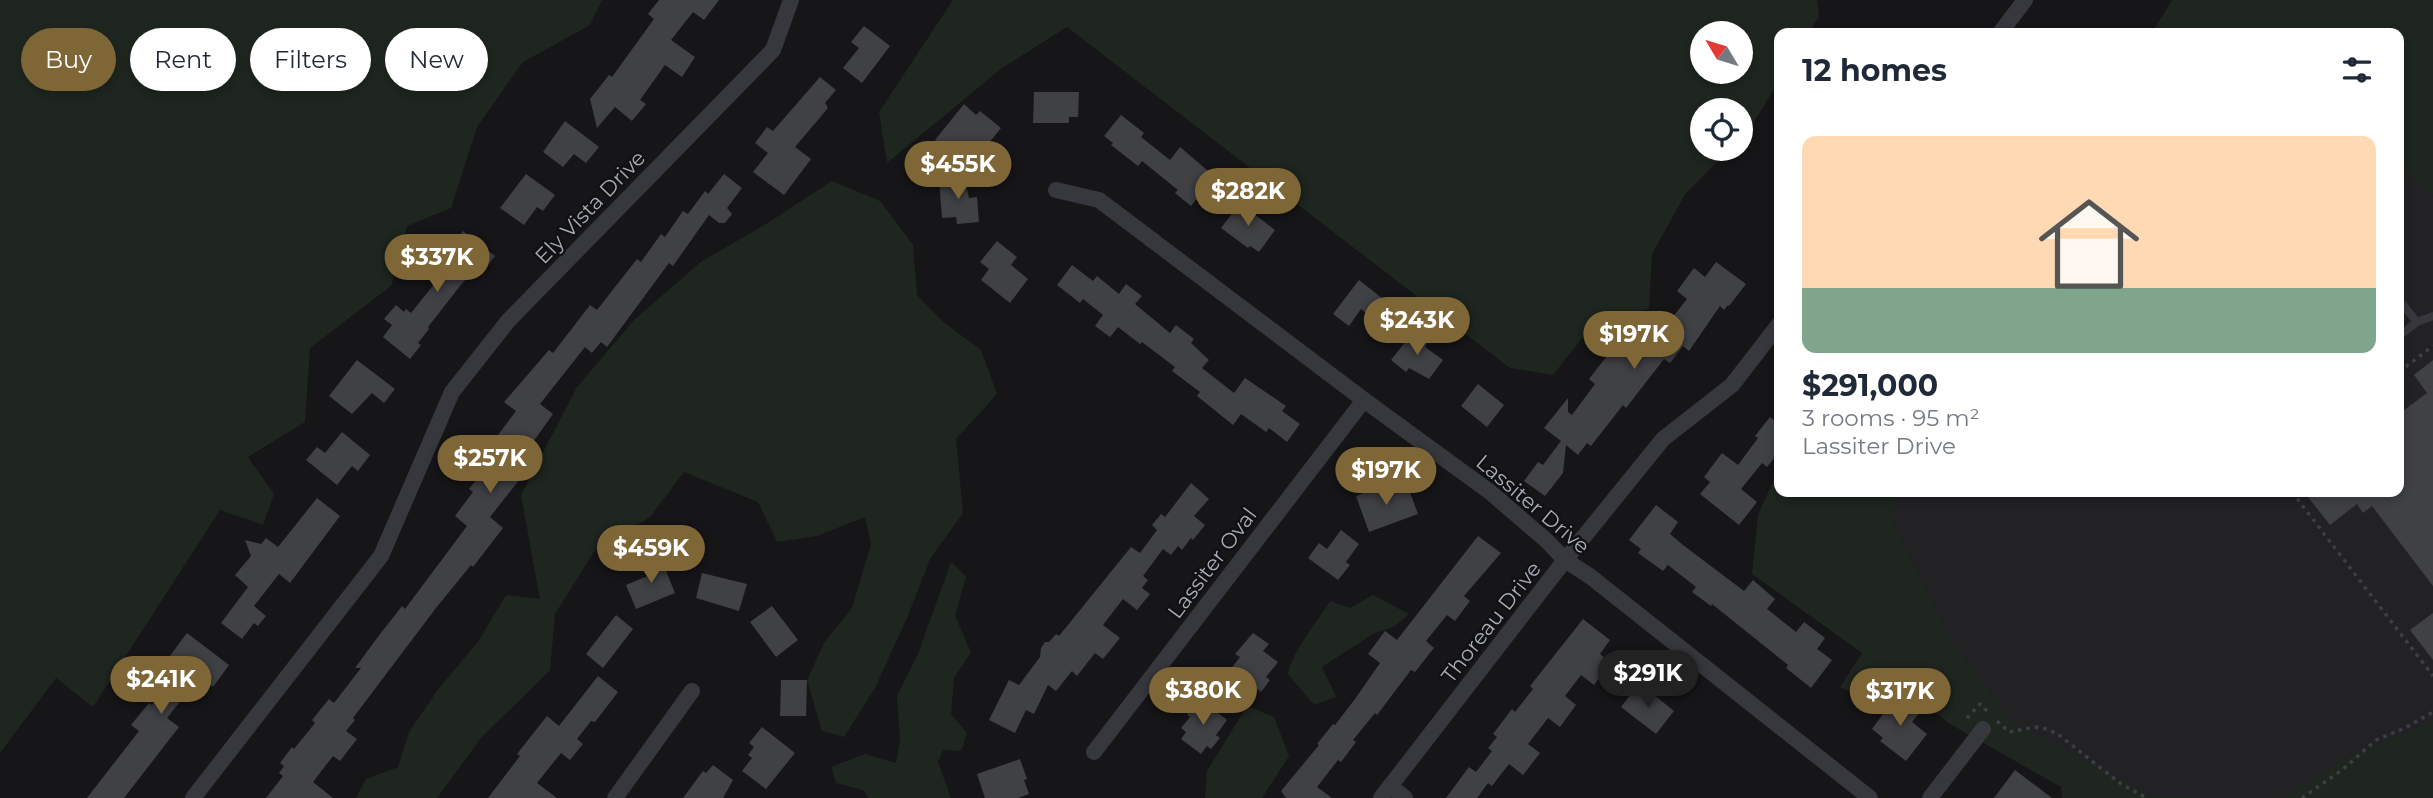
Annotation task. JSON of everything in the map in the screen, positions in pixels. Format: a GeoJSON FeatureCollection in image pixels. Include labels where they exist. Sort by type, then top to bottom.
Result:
{"type":"FeatureCollection","features":[{"type":"Feature","properties":{"kind":"street","name":"Ely Vista Drive"},"geometry":{"type":"LineString","coordinates":[[193,798],[381,556],[452,392],[508,321],[773,50],[792,0]]}},
{"type":"Feature","properties":{"kind":"street"},"geometry":{"type":"LineString","coordinates":[[2004,28],[2025,0]]}},
{"type":"Feature","properties":{"kind":"street","name":"Lassiter Drive"},"geometry":{"type":"LineString","coordinates":[[1056,190],[1099,200],[1490,492],[1565,560],[1591,577],[1870,798]]}},
{"type":"Feature","properties":{"kind":"street","name":"Thoreau Drive"},"geometry":{"type":"LineString","coordinates":[[1386,792],[1565,560],[1663,439],[1732,386],[1774,331]]}},
{"type":"Feature","properties":{"kind":"street","name":"Lassiter Oval"},"geometry":{"type":"LineString","coordinates":[[1094,752],[1364,400]]}},
{"type":"Feature","properties":{"kind":"street"},"geometry":{"type":"LineString","coordinates":[[615,798],[692,691]]}},
{"type":"Feature","properties":{"kind":"street"},"geometry":{"type":"LineString","coordinates":[[1930,798],[1983,729]]}},
{"type":"Feature","properties":{"kind":"street"},"geometry":{"type":"LineString","coordinates":[[1386,792],[1405,798]]}},
{"type":"Feature","properties":{"kind":"lane"},"geometry":{"type":"LineString","coordinates":[[2404,306],[2417,322]]}},
{"type":"Feature","properties":{"kind":"lane"},"geometry":{"type":"LineString","coordinates":[[2404,332],[2417,322],[2433,316]]}},
{"type":"Feature","properties":{"kind":"path"},"geometry":{"type":"LineString","coordinates":[[2404,368],[2433,346]]}},
{"type":"Feature","properties":{"kind":"path"},"geometry":{"type":"LineString","coordinates":[[2296,497],[2433,676]]}},
{"type":"Feature","properties":{"kind":"path"},"geometry":{"type":"LineString","coordinates":[[1967,718],[1980,704],[2009,732],[2035,727],[2047,729],[2059,735],[2121,784],[2147,798]]}},
{"type":"Feature","properties":{"kind":"path"},"geometry":{"type":"LineString","coordinates":[[2302,798],[2342,770],[2376,740],[2433,712]]}},
{"type":"Feature","properties":{"kind":"shaded area"},"geometry":{"type":"Polygon","coordinates":[[[0,0],[602,0],[590,25],[523,62],[477,127],[451,208],[407,226],[391,286],[310,348],[305,422],[248,457],[274,494],[263,525],[220,510],[93,707],[56,678],[0,753],[0,0]]]}},
{"type":"Feature","properties":{"kind":"shaded area"},"geometry":{"type":"Polygon","coordinates":[[[953,0],[1817,0],[1819,16],[1812,28],[1774,28],[1774,90],[1753,123],[1753,98],[1690,98],[1690,161],[1718,161],[1686,193],[1652,254],[1649,309],[1597,319],[1553,375],[1510,368],[1067,27],[1002,68],[887,163],[879,112],[953,0]]]}},
{"type":"Feature","properties":{"kind":"shaded area"},"geometry":{"type":"Polygon","coordinates":[[[2172,0],[2433,0],[2433,196],[2404,172],[2404,28],[2155,28],[2172,0]]]}},
{"type":"Feature","properties":{"kind":"shaded area"},"geometry":{"type":"Polygon","coordinates":[[[2404,172],[2433,196],[2433,751],[2342,798],[2094,798],[2062,787],[1949,638],[1889,512],[1899,497],[2404,497],[2404,172]]]}},
{"type":"Feature","properties":{"kind":"shaded area"},"geometry":{"type":"Polygon","coordinates":[[[832,181],[880,201],[913,245],[917,295],[942,321],[981,350],[997,394],[956,439],[963,513],[930,559],[875,688],[844,737],[822,731],[807,680],[824,643],[852,608],[871,544],[865,517],[817,536],[777,542],[758,502],[684,472],[650,517],[594,552],[555,614],[550,670],[481,738],[437,798],[356,798],[366,779],[398,767],[409,732],[439,688],[478,642],[506,595],[540,599],[521,495],[577,387],[634,320],[702,261],[832,181]]]}},
{"type":"Feature","properties":{"kind":"shaded area"},"geometry":{"type":"Polygon","coordinates":[[[1774,480],[1774,497],[1899,497],[1889,512],[1949,638],[2013,722],[2149,794],[2198,798],[2062,798],[2061,787],[1950,724],[1899,685],[1876,704],[1840,687],[1862,653],[1752,574],[1758,514],[1774,480]]]}},
{"type":"Feature","properties":{"kind":"shaded area"},"geometry":{"type":"Polygon","coordinates":[[[951,562],[966,577],[955,616],[971,652],[954,678],[951,714],[967,733],[961,751],[943,750],[938,762],[951,798],[869,798],[863,790],[836,783],[831,767],[865,754],[896,763],[900,741],[897,696],[918,654],[951,562]]]}},
{"type":"Feature","properties":{"kind":"shaded area"},"geometry":{"type":"Polygon","coordinates":[[[1373,595],[1409,614],[1395,626],[1373,634],[1322,667],[1336,697],[1314,705],[1288,674],[1294,657],[1330,601],[1350,608],[1373,595]]]}},
{"type":"Feature","properties":{"kind":"shaded area"},"geometry":{"type":"Polygon","coordinates":[[[1247,706],[1274,717],[1289,756],[1262,798],[1205,798],[1207,771],[1247,706]]]}},
{"type":"Feature","properties":{"kind":"shaded area"},"geometry":{"type":"Polygon","coordinates":[[[2433,721],[2433,798],[2280,798],[2360,751],[2433,721]]]}},
{"type":"Feature","properties":{"kind":"building"},"geometry":{"type":"Polygon","coordinates":[[[659,0],[719,0],[704,20],[693,12],[671,40],[695,57],[682,77],[665,65],[640,100],[646,104],[632,121],[615,107],[597,128],[590,99],[609,75],[612,77],[654,19],[648,14],[659,0]]]}},
{"type":"Feature","properties":{"kind":"building"},"geometry":{"type":"Polygon","coordinates":[[[864,26],[890,46],[862,83],[843,68],[859,48],[851,42],[864,26]]]}},
{"type":"Feature","properties":{"kind":"building"},"geometry":{"type":"Polygon","coordinates":[[[820,77],[836,90],[825,103],[828,108],[795,147],[811,159],[784,195],[753,172],[768,153],[755,143],[767,127],[773,131],[820,77]]]}},
{"type":"Feature","properties":{"kind":"building"},"geometry":{"type":"Polygon","coordinates":[[[1034,92],[1079,92],[1078,117],[1069,117],[1069,123],[1033,123],[1034,92]]]}},
{"type":"Feature","properties":{"kind":"building"},"geometry":{"type":"Polygon","coordinates":[[[964,104],[976,115],[980,111],[1001,128],[985,148],[976,141],[967,152],[960,147],[951,153],[935,140],[964,104]]]}},
{"type":"Feature","properties":{"kind":"building"},"geometry":{"type":"Polygon","coordinates":[[[1121,115],[1144,133],[1141,137],[1170,160],[1180,147],[1214,176],[1191,206],[1175,193],[1178,190],[1142,161],[1138,166],[1111,145],[1113,143],[1104,136],[1121,115]]]}},
{"type":"Feature","properties":{"kind":"building"},"geometry":{"type":"Polygon","coordinates":[[[565,121],[599,147],[586,163],[574,154],[563,167],[543,152],[565,121]]]}},
{"type":"Feature","properties":{"kind":"building"},"geometry":{"type":"Polygon","coordinates":[[[526,174],[555,195],[543,211],[537,207],[524,225],[500,208],[526,174]]]}},
{"type":"Feature","properties":{"kind":"building"},"geometry":{"type":"Polygon","coordinates":[[[724,174],[742,188],[727,208],[732,214],[725,223],[719,223],[709,215],[673,266],[669,263],[607,347],[601,342],[592,353],[585,347],[540,404],[553,414],[518,463],[527,470],[490,517],[503,528],[436,608],[353,718],[355,720],[346,731],[357,739],[340,761],[333,756],[313,782],[333,798],[266,798],[283,776],[279,773],[284,766],[280,763],[315,723],[312,720],[329,699],[334,703],[361,668],[355,668],[377,638],[402,606],[405,609],[467,526],[455,516],[473,492],[469,489],[488,465],[477,456],[489,441],[492,443],[516,411],[504,402],[549,350],[553,353],[590,305],[597,310],[637,259],[641,262],[661,234],[665,237],[683,211],[688,214],[705,191],[708,194],[724,174]]]}},
{"type":"Feature","properties":{"kind":"building"},"geometry":{"type":"Polygon","coordinates":[[[964,176],[969,198],[977,197],[979,222],[957,224],[956,217],[942,218],[939,179],[964,176]]]}},
{"type":"Feature","properties":{"kind":"building"},"geometry":{"type":"Polygon","coordinates":[[[1240,203],[1275,230],[1259,252],[1250,246],[1248,248],[1221,228],[1240,203]]]}},
{"type":"Feature","properties":{"kind":"building"},"geometry":{"type":"Polygon","coordinates":[[[463,231],[495,256],[482,273],[476,268],[460,286],[428,327],[418,343],[421,345],[410,359],[383,337],[392,325],[384,319],[396,305],[404,312],[406,309],[411,313],[443,273],[435,267],[463,231]]]}},
{"type":"Feature","properties":{"kind":"building"},"geometry":{"type":"Polygon","coordinates":[[[997,241],[1017,257],[1011,265],[1028,279],[1010,303],[981,280],[989,269],[980,262],[997,241]]]}},
{"type":"Feature","properties":{"kind":"building"},"geometry":{"type":"Polygon","coordinates":[[[1716,262],[1746,284],[1729,306],[1724,310],[1720,306],[1689,351],[1683,346],[1670,363],[1664,359],[1626,408],[1623,405],[1591,446],[1587,443],[1578,455],[1566,445],[1563,473],[1545,496],[1524,481],[1538,462],[1543,465],[1561,441],[1544,428],[1568,398],[1568,412],[1572,415],[1595,384],[1589,379],[1617,343],[1639,360],[1687,299],[1677,291],[1694,268],[1705,277],[1716,262]]]}},
{"type":"Feature","properties":{"kind":"building"},"geometry":{"type":"Polygon","coordinates":[[[1072,265],[1093,281],[1097,276],[1119,294],[1126,284],[1142,296],[1135,304],[1170,333],[1176,325],[1194,339],[1191,343],[1209,360],[1202,368],[1234,393],[1245,378],[1286,406],[1282,411],[1300,424],[1287,442],[1269,428],[1266,432],[1241,414],[1233,425],[1197,396],[1200,392],[1172,371],[1175,367],[1142,342],[1140,344],[1118,327],[1110,337],[1095,326],[1103,315],[1083,299],[1080,303],[1057,285],[1072,265]]]}},
{"type":"Feature","properties":{"kind":"building"},"geometry":{"type":"Polygon","coordinates":[[[1359,280],[1392,306],[1379,323],[1361,309],[1349,326],[1333,314],[1359,280]]]}},
{"type":"Feature","properties":{"kind":"building"},"geometry":{"type":"Polygon","coordinates":[[[1414,331],[1428,342],[1425,347],[1443,360],[1429,379],[1409,368],[1406,372],[1391,360],[1414,331]]]}},
{"type":"Feature","properties":{"kind":"building"},"geometry":{"type":"Polygon","coordinates":[[[357,360],[395,389],[384,403],[372,393],[352,414],[329,396],[357,360]]]}},
{"type":"Feature","properties":{"kind":"building"},"geometry":{"type":"Polygon","coordinates":[[[2433,360],[2433,586],[2372,506],[2363,513],[2357,504],[2330,525],[2308,497],[2404,497],[2404,410],[2427,393],[2414,375],[2433,360]]]}},
{"type":"Feature","properties":{"kind":"building"},"geometry":{"type":"Polygon","coordinates":[[[1478,384],[1504,405],[1487,427],[1461,406],[1478,384]]]}},
{"type":"Feature","properties":{"kind":"building"},"geometry":{"type":"Polygon","coordinates":[[[1770,417],[1774,420],[1774,458],[1767,467],[1762,463],[1741,489],[1757,502],[1739,525],[1700,494],[1710,482],[1704,477],[1722,453],[1738,465],[1758,438],[1755,436],[1770,417]]]}},
{"type":"Feature","properties":{"kind":"building"},"geometry":{"type":"Polygon","coordinates":[[[342,432],[370,455],[358,471],[352,466],[337,485],[306,460],[317,447],[325,453],[342,432]]]}},
{"type":"Feature","properties":{"kind":"building"},"geometry":{"type":"Polygon","coordinates":[[[1191,483],[1209,499],[1194,516],[1205,525],[1182,550],[1178,546],[1171,555],[1163,549],[1143,576],[1148,580],[1142,588],[1150,594],[1137,610],[1123,599],[1103,625],[1120,638],[1103,659],[1095,653],[1077,676],[1072,671],[1056,691],[1048,685],[1034,714],[1026,710],[1015,733],[989,720],[1009,680],[1019,685],[1040,657],[1045,642],[1049,642],[1056,634],[1059,636],[1131,547],[1140,553],[1157,530],[1152,525],[1161,514],[1165,517],[1191,483]]]}},
{"type":"Feature","properties":{"kind":"building"},"geometry":{"type":"Polygon","coordinates":[[[1407,484],[1418,514],[1369,532],[1356,496],[1381,486],[1383,493],[1407,484]]]}},
{"type":"Feature","properties":{"kind":"building"},"geometry":{"type":"Polygon","coordinates":[[[317,498],[340,516],[290,583],[279,574],[254,606],[266,616],[258,626],[254,623],[242,639],[221,623],[248,587],[235,575],[251,556],[245,540],[261,544],[266,538],[278,547],[317,498]]]}},
{"type":"Feature","properties":{"kind":"building"},"geometry":{"type":"Polygon","coordinates":[[[1656,505],[1678,522],[1670,534],[1683,545],[1744,591],[1753,580],[1775,599],[1767,609],[1796,632],[1804,622],[1825,638],[1817,649],[1832,660],[1811,688],[1786,668],[1788,665],[1712,604],[1711,606],[1692,592],[1696,587],[1668,565],[1663,571],[1638,553],[1641,549],[1629,540],[1656,505]]]}},
{"type":"Feature","properties":{"kind":"building"},"geometry":{"type":"Polygon","coordinates":[[[1341,530],[1359,544],[1346,562],[1350,565],[1338,580],[1308,558],[1319,543],[1327,549],[1341,530]]]}},
{"type":"Feature","properties":{"kind":"building"},"geometry":{"type":"Polygon","coordinates":[[[1478,536],[1501,553],[1464,596],[1470,601],[1455,621],[1447,615],[1426,641],[1434,648],[1415,672],[1411,670],[1377,715],[1375,713],[1353,740],[1356,742],[1341,762],[1338,760],[1317,787],[1332,798],[1286,798],[1281,791],[1333,724],[1335,725],[1380,663],[1368,654],[1385,631],[1397,640],[1478,536]]]}},
{"type":"Feature","properties":{"kind":"building"},"geometry":{"type":"Polygon","coordinates":[[[659,554],[675,593],[636,609],[626,585],[652,574],[646,559],[659,554]]]}},
{"type":"Feature","properties":{"kind":"building"},"geometry":{"type":"Polygon","coordinates":[[[702,573],[747,584],[739,611],[696,598],[702,573]]]}},
{"type":"Feature","properties":{"kind":"building"},"geometry":{"type":"Polygon","coordinates":[[[772,606],[798,640],[776,657],[750,622],[772,606]]]}},
{"type":"Feature","properties":{"kind":"building"},"geometry":{"type":"Polygon","coordinates":[[[2433,613],[2433,660],[2410,630],[2433,613]]]}},
{"type":"Feature","properties":{"kind":"building"},"geometry":{"type":"Polygon","coordinates":[[[616,615],[633,629],[603,668],[586,654],[616,615]]]}},
{"type":"Feature","properties":{"kind":"building"},"geometry":{"type":"Polygon","coordinates":[[[1583,619],[1610,640],[1600,654],[1611,663],[1594,685],[1581,675],[1565,696],[1576,705],[1560,727],[1548,718],[1528,744],[1540,753],[1523,775],[1509,764],[1492,786],[1488,783],[1477,798],[1446,798],[1469,767],[1476,772],[1492,751],[1488,748],[1497,737],[1493,734],[1512,709],[1515,712],[1533,689],[1530,686],[1583,619]]]}},
{"type":"Feature","properties":{"kind":"building"},"geometry":{"type":"Polygon","coordinates":[[[187,633],[229,665],[213,687],[207,683],[197,696],[189,690],[167,718],[179,727],[124,798],[87,798],[139,731],[131,725],[149,703],[152,705],[173,678],[160,669],[187,633]]]}},
{"type":"Feature","properties":{"kind":"building"},"geometry":{"type":"Polygon","coordinates":[[[1253,633],[1269,644],[1263,651],[1278,662],[1266,677],[1270,680],[1261,692],[1257,689],[1251,697],[1229,681],[1232,676],[1228,673],[1240,657],[1235,654],[1253,633]]]}},
{"type":"Feature","properties":{"kind":"building"},"geometry":{"type":"Polygon","coordinates":[[[598,676],[618,692],[595,722],[591,721],[577,739],[583,744],[570,760],[561,753],[537,783],[557,798],[488,798],[520,756],[517,754],[547,716],[559,726],[598,676]]]}},
{"type":"Feature","properties":{"kind":"building"},"geometry":{"type":"Polygon","coordinates":[[[781,680],[807,680],[806,716],[780,716],[781,680]]]}},
{"type":"Feature","properties":{"kind":"building"},"geometry":{"type":"Polygon","coordinates":[[[1637,686],[1674,711],[1656,734],[1621,707],[1637,686]]]}},
{"type":"Feature","properties":{"kind":"building"},"geometry":{"type":"Polygon","coordinates":[[[1897,695],[1920,712],[1912,722],[1927,734],[1906,761],[1880,741],[1883,738],[1872,729],[1897,695]]]}},
{"type":"Feature","properties":{"kind":"building"},"geometry":{"type":"Polygon","coordinates":[[[1200,699],[1227,720],[1216,735],[1220,738],[1211,749],[1207,746],[1201,754],[1181,739],[1186,732],[1181,728],[1190,717],[1187,714],[1200,699]]]}},
{"type":"Feature","properties":{"kind":"building"},"geometry":{"type":"Polygon","coordinates":[[[762,727],[795,753],[766,789],[742,771],[752,758],[748,755],[754,747],[749,743],[762,727]]]}},
{"type":"Feature","properties":{"kind":"building"},"geometry":{"type":"Polygon","coordinates":[[[1020,759],[1029,794],[1018,798],[985,798],[977,774],[1020,759]]]}},
{"type":"Feature","properties":{"kind":"building"},"geometry":{"type":"Polygon","coordinates":[[[713,765],[733,780],[723,798],[683,798],[703,771],[706,773],[713,765]]]}},
{"type":"Feature","properties":{"kind":"building"},"geometry":{"type":"Polygon","coordinates":[[[2015,770],[2052,798],[1994,798],[2015,770]]]}}]}
